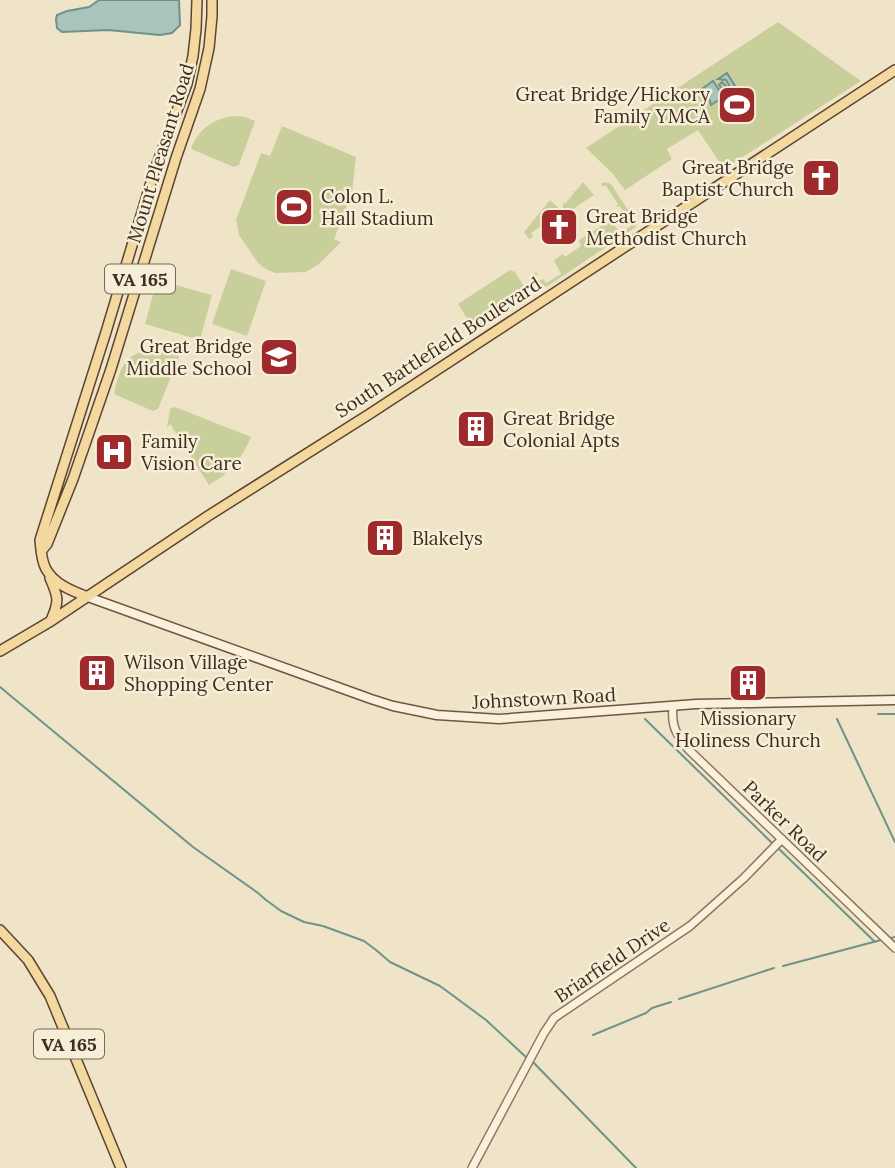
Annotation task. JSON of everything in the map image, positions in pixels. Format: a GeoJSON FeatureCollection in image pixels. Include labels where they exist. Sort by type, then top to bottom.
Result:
{"type":"FeatureCollection","features":[{"type":"Feature","properties":{"kind":"main road","name":"Mount Pleasant Road"},"geometry":{"type":"LineString","coordinates":[[46,570],[40,540],[107,332],[155,169],[189,75],[197,0]]}},
{"type":"Feature","properties":{"kind":"main road","name":"Mount Pleasant Road"},"geometry":{"type":"LineString","coordinates":[[41,550],[47,544],[73,479],[111,369],[200,89],[209,48],[212,0]]}},
{"type":"Feature","properties":{"kind":"main road","name":"South Battlefield Boulevard"},"geometry":{"type":"LineString","coordinates":[[0,651],[88,597],[895,70]]}},
{"type":"Feature","properties":{"kind":"main road"},"geometry":{"type":"LineString","coordinates":[[52,531],[50,523],[64,463]]}},
{"type":"Feature","properties":{"kind":"main road"},"geometry":{"type":"LineString","coordinates":[[46,570],[67,589],[88,597]]}},
{"type":"Feature","properties":{"kind":"main road","name":"VA 165"},"geometry":{"type":"LineString","coordinates":[[46,570],[58,599],[51,621]]}},
{"type":"Feature","properties":{"kind":"main road","name":"Johnstown Road"},"geometry":{"type":"LineString","coordinates":[[88,597],[371,699],[437,715],[499,719],[673,706],[895,700]]}},
{"type":"Feature","properties":{"kind":"main road","name":"VA 165"},"geometry":{"type":"LineString","coordinates":[[0,930],[28,960],[50,996],[121,1168]]}},
{"type":"Feature","properties":{"kind":"street","name":"Parker Road"},"geometry":{"type":"LineString","coordinates":[[673,706],[674,728],[689,750],[895,948]]}},
{"type":"Feature","properties":{"kind":"street","name":"Briarfield Drive"},"geometry":{"type":"LineString","coordinates":[[472,1168],[554,1018],[690,926],[744,878],[782,839]]}},
{"type":"Feature","properties":{"kind":"green space","name":"Great Bridge/Hickory Family YMCA"},"geometry":{"type":"Polygon","coordinates":[[[778,22],[861,81],[724,169],[698,130],[667,149],[672,159],[625,190],[586,148],[778,22]]]}},
{"type":"Feature","properties":{"kind":"green space"},"geometry":{"type":"Polygon","coordinates":[[[232,116],[255,121],[239,165],[234,167],[191,149],[197,136],[206,127],[232,116]]]}},
{"type":"Feature","properties":{"kind":"green space","name":"Colon L. Hall Stadium"},"geometry":{"type":"Polygon","coordinates":[[[282,126],[356,157],[352,193],[334,239],[341,242],[319,264],[306,272],[275,273],[266,269],[258,263],[239,235],[236,220],[261,153],[270,156],[282,126]]]}},
{"type":"Feature","properties":{"kind":"green space"},"geometry":{"type":"Polygon","coordinates":[[[583,182],[594,195],[567,213],[563,210],[563,202],[565,204],[574,193],[571,190],[575,192],[583,182]]]}},
{"type":"Feature","properties":{"kind":"green space"},"geometry":{"type":"Polygon","coordinates":[[[605,182],[611,184],[635,221],[636,227],[548,286],[537,288],[531,281],[531,276],[536,272],[538,274],[534,277],[537,282],[543,279],[546,283],[561,274],[554,260],[563,254],[565,257],[581,246],[579,240],[611,220],[620,233],[631,226],[620,206],[615,207],[618,204],[606,186],[601,186],[605,182]]]}},
{"type":"Feature","properties":{"kind":"green space"},"geometry":{"type":"Polygon","coordinates":[[[550,200],[565,214],[547,227],[544,224],[531,233],[533,237],[529,239],[524,232],[550,200]]]}},
{"type":"Feature","properties":{"kind":"green space"},"geometry":{"type":"Polygon","coordinates":[[[231,269],[266,281],[247,336],[212,324],[231,269]]]}},
{"type":"Feature","properties":{"kind":"green space"},"geometry":{"type":"Polygon","coordinates":[[[510,270],[515,272],[529,294],[474,329],[458,304],[510,270]]]}},
{"type":"Feature","properties":{"kind":"green space"},"geometry":{"type":"Polygon","coordinates":[[[157,280],[212,295],[200,340],[145,324],[157,280]]]}},
{"type":"Feature","properties":{"kind":"green space"},"geometry":{"type":"Polygon","coordinates":[[[153,350],[179,356],[158,409],[153,411],[114,394],[121,370],[129,358],[143,351],[153,350]]]}},
{"type":"Feature","properties":{"kind":"green space"},"geometry":{"type":"Polygon","coordinates":[[[175,407],[251,437],[234,465],[209,485],[170,424],[167,428],[170,409],[175,407]]]}},
{"type":"Feature","properties":{"kind":"water"},"geometry":{"type":"Polygon","coordinates":[[[99,0],[179,0],[180,25],[172,33],[160,35],[108,30],[62,32],[57,28],[57,15],[89,7],[99,0]]]}},
{"type":"Feature","properties":{"kind":"water"},"geometry":{"type":"Polygon","coordinates":[[[727,73],[735,86],[731,92],[726,92],[726,95],[722,92],[723,97],[711,105],[702,89],[713,81],[719,90],[722,89],[719,85],[722,82],[728,88],[726,80],[718,79],[727,73]]]}},
{"type":"Feature","properties":{"kind":"waterway"},"geometry":{"type":"LineString","coordinates":[[0,687],[193,847],[281,911],[304,922],[364,941],[390,962],[440,986],[486,1020],[527,1058]]}},
{"type":"Feature","properties":{"kind":"waterway"},"geometry":{"type":"LineString","coordinates":[[878,714],[895,714]]}},
{"type":"Feature","properties":{"kind":"waterway"},"geometry":{"type":"LineString","coordinates":[[645,719],[772,843]]}},
{"type":"Feature","properties":{"kind":"waterway"},"geometry":{"type":"LineString","coordinates":[[837,719],[895,842]]}},
{"type":"Feature","properties":{"kind":"waterway"},"geometry":{"type":"LineString","coordinates":[[779,849],[875,942]]}},
{"type":"Feature","properties":{"kind":"waterway"},"geometry":{"type":"LineString","coordinates":[[891,938],[895,937]]}},
{"type":"Feature","properties":{"kind":"waterway"},"geometry":{"type":"LineString","coordinates":[[783,966],[881,940]]}},
{"type":"Feature","properties":{"kind":"waterway"},"geometry":{"type":"LineString","coordinates":[[679,999],[774,968]]}},
{"type":"Feature","properties":{"kind":"waterway"},"geometry":{"type":"LineString","coordinates":[[593,1035],[671,1002]]}},
{"type":"Feature","properties":{"kind":"waterway"},"geometry":{"type":"LineString","coordinates":[[532,1061],[636,1168]]}},
{"type":"Feature","properties":{"kind":"place","name":"Great Bridge/Hickory Family YMCA"},"geometry":{"type":"Point","coordinates":[737,105]}},
{"type":"Feature","properties":{"kind":"place","name":"Great Bridge Baptist Church"},"geometry":{"type":"Point","coordinates":[821,178]}},
{"type":"Feature","properties":{"kind":"place","name":"Colon L. Hall Stadium"},"geometry":{"type":"Point","coordinates":[294,207]}},
{"type":"Feature","properties":{"kind":"place","name":"Great Bridge Methodist Church"},"geometry":{"type":"Point","coordinates":[559,227]}},
{"type":"Feature","properties":{"kind":"place","name":"Great Bridge Middle School"},"geometry":{"type":"Point","coordinates":[279,357]}},
{"type":"Feature","properties":{"kind":"place","name":"Great Bridge Colonial Apts"},"geometry":{"type":"Point","coordinates":[476,429]}},
{"type":"Feature","properties":{"kind":"place","name":"Family Vision Care"},"geometry":{"type":"Point","coordinates":[114,452]}},
{"type":"Feature","properties":{"kind":"place","name":"Blakelys"},"geometry":{"type":"Point","coordinates":[385,538]}},
{"type":"Feature","properties":{"kind":"place","name":"Wilson Village Shopping Center"},"geometry":{"type":"Point","coordinates":[97,673]}},
{"type":"Feature","properties":{"kind":"place","name":"Missionary Holiness Church"},"geometry":{"type":"Point","coordinates":[748,683]}}]}
